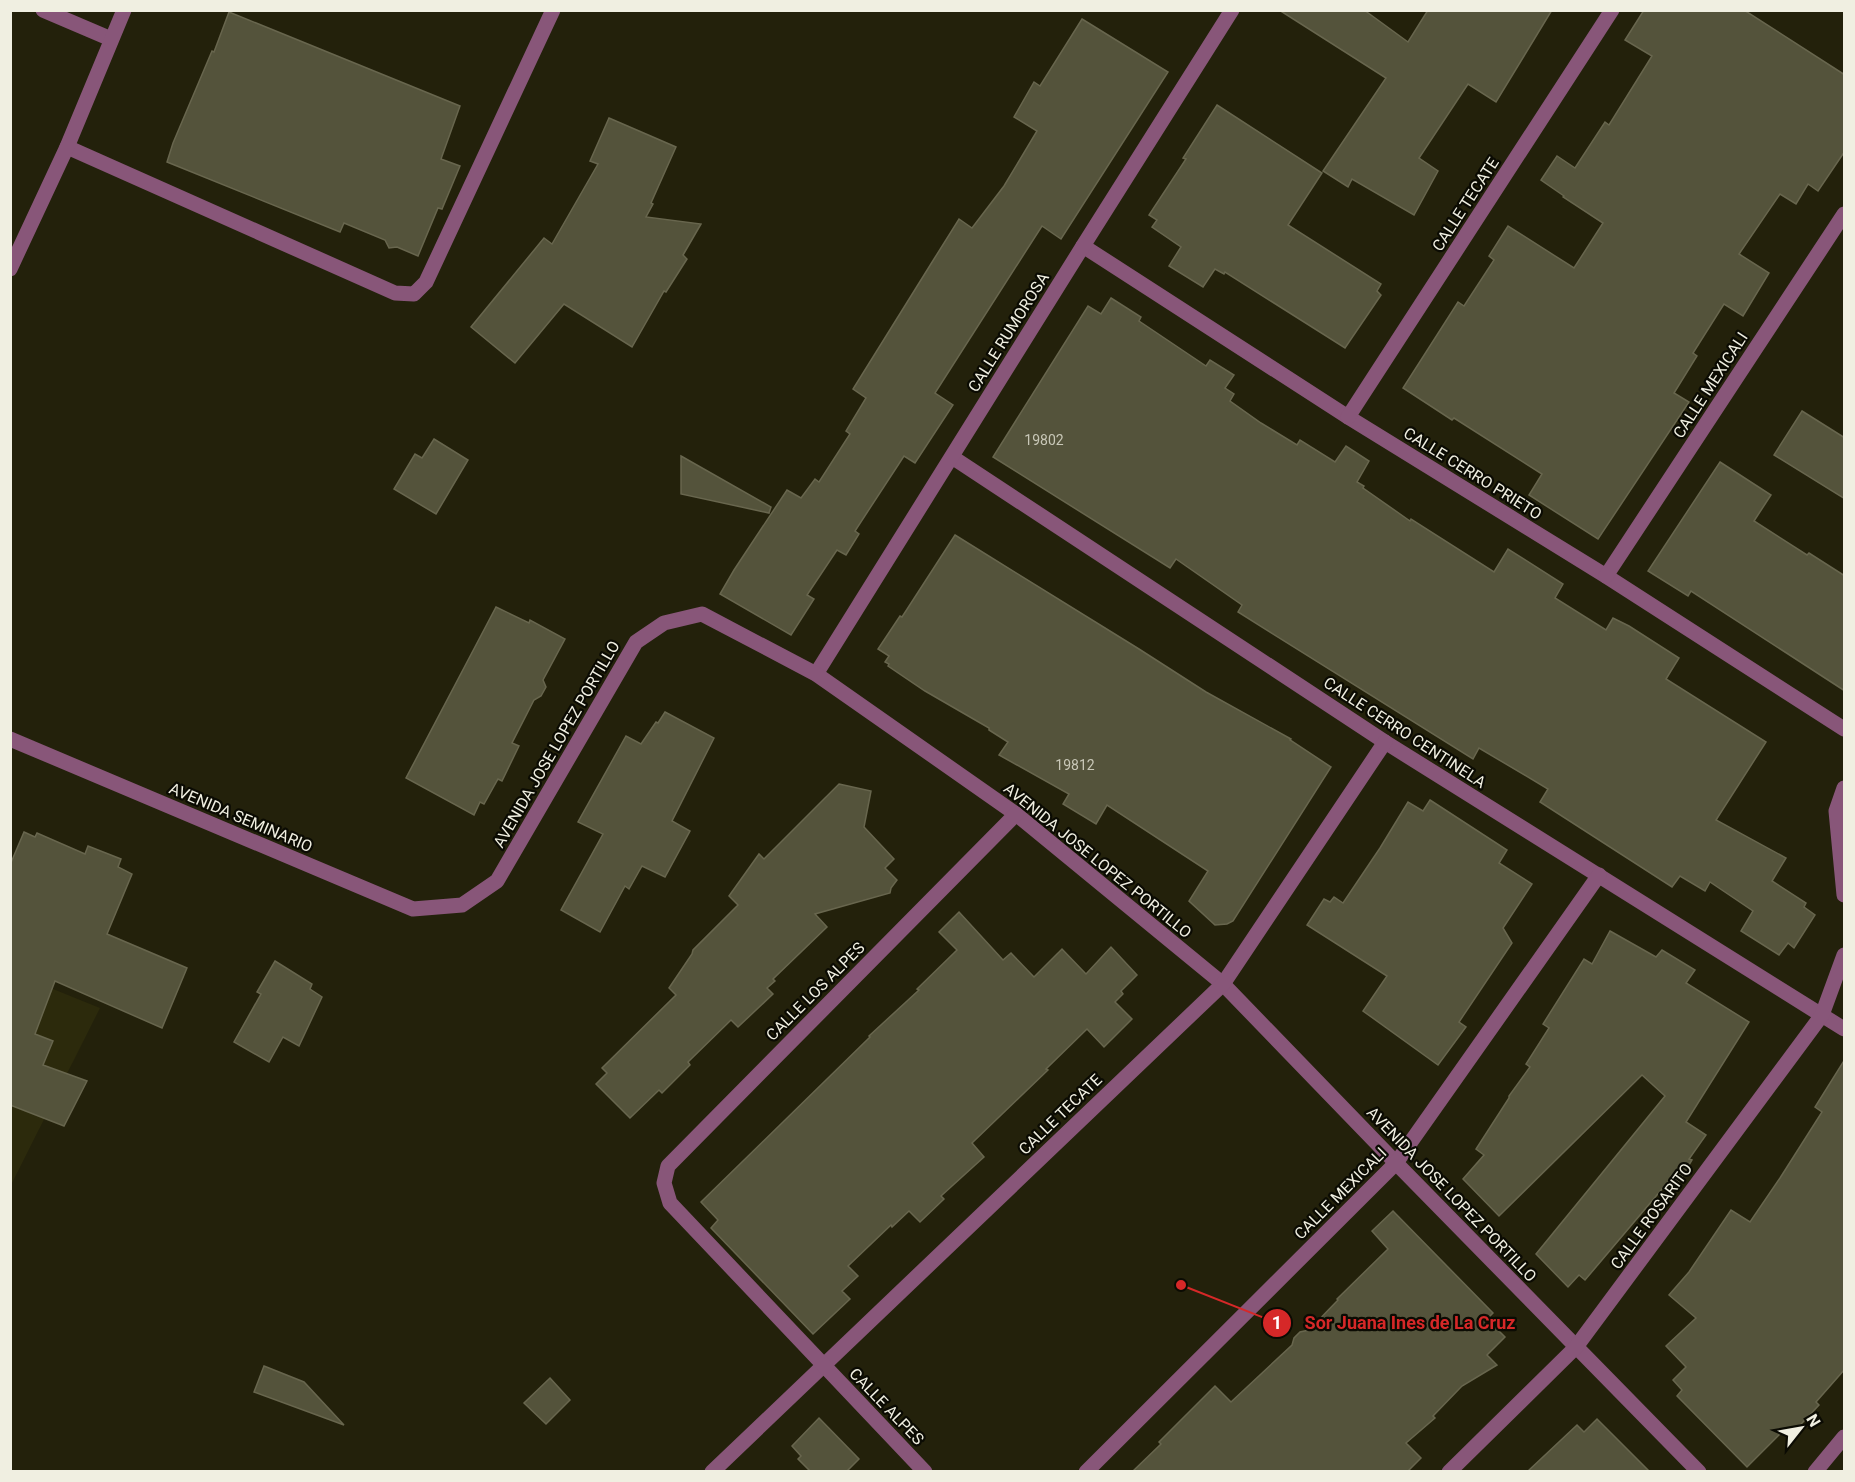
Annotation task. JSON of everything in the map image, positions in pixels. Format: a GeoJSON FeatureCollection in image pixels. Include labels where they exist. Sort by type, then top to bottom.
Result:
{"type":"FeatureCollection","features":[{"type":"Feature","properties":{"kind":"street"},"geometry":{"type":"LineString","coordinates":[[43,10],[111,39]]}},
{"type":"Feature","properties":{"kind":"street"},"geometry":{"type":"LineString","coordinates":[[10,269],[67,147],[124,10]]}},
{"type":"Feature","properties":{"kind":"street"},"geometry":{"type":"LineString","coordinates":[[67,147],[395,293],[414,294],[426,282],[553,10]]}},
{"type":"Feature","properties":{"kind":"street","name":"CALLE RUMOROSA"},"geometry":{"type":"LineString","coordinates":[[816,674],[1232,10]]}},
{"type":"Feature","properties":{"kind":"street","name":"CALLE TECATE"},"geometry":{"type":"LineString","coordinates":[[1348,417],[1612,10]]}},
{"type":"Feature","properties":{"kind":"street","name":"CALLE MEXICALI"},"geometry":{"type":"LineString","coordinates":[[1606,576],[1845,214]]}},
{"type":"Feature","properties":{"kind":"street","name":"CALLE CERRO PRIETO"},"geometry":{"type":"LineString","coordinates":[[1083,246],[1348,417],[1606,576],[1845,729]]}},
{"type":"Feature","properties":{"kind":"street","name":"CALLE CERRO CENTINELA"},"geometry":{"type":"LineString","coordinates":[[952,457],[1385,742],[1845,1029]]}},
{"type":"Feature","properties":{"kind":"street","name":"AVENIDA JOSE LOPEZ PORTILLO"},"geometry":{"type":"LineString","coordinates":[[462,904],[497,881],[636,642],[664,623],[702,614],[816,674],[1016,814],[1223,984],[1396,1164],[1699,1472]]}},
{"type":"Feature","properties":{"kind":"street","name":"AVENIDA SEMINARIO"},"geometry":{"type":"LineString","coordinates":[[10,739],[413,909],[462,904]]}},
{"type":"Feature","properties":{"kind":"street","name":"CALLE TECATE"},"geometry":{"type":"LineString","coordinates":[[712,1472],[1223,984],[1385,742]]}},
{"type":"Feature","properties":{"kind":"street"},"geometry":{"type":"LineString","coordinates":[[1845,788],[1836,811],[1845,896]]}},
{"type":"Feature","properties":{"kind":"street","name":"CALLE LOS ALPES"},"geometry":{"type":"LineString","coordinates":[[670,1203],[663,1184],[668,1166],[1016,814]]}},
{"type":"Feature","properties":{"kind":"street","name":"CALLE MEXICALI"},"geometry":{"type":"LineString","coordinates":[[1086,1472],[1396,1164],[1599,875]]}},
{"type":"Feature","properties":{"kind":"street","name":"CALLE ROSARITO"},"geometry":{"type":"LineString","coordinates":[[1449,1472],[1576,1347],[1822,1015],[1845,955]]}},
{"type":"Feature","properties":{"kind":"street","name":"CALLE ALPES"},"geometry":{"type":"LineString","coordinates":[[670,1203],[925,1472]]}},
{"type":"Feature","properties":{"kind":"street"},"geometry":{"type":"LineString","coordinates":[[1815,1472],[1845,1437]]}},
{"type":"Feature","properties":{"kind":"shaded area"},"geometry":{"type":"Polygon","coordinates":[[[11,972],[100,1008],[11,1185],[11,972]]]}},
{"type":"Feature","properties":{"kind":"building"},"geometry":{"type":"Polygon","coordinates":[[[1279,10],[1364,10],[1408,42],[1428,10],[1552,10],[1496,102],[1468,84],[1419,158],[1438,171],[1414,215],[1352,179],[1348,187],[1323,171],[1386,78],[1279,10]]]}},
{"type":"Feature","properties":{"kind":"building"},"geometry":{"type":"Polygon","coordinates":[[[1644,10],[1744,10],[1845,75],[1845,151],[1818,191],[1808,184],[1796,204],[1780,194],[1739,254],[1769,273],[1743,316],[1724,304],[1693,353],[1697,356],[1674,393],[1689,402],[1598,539],[1529,495],[1542,474],[1403,388],[1458,302],[1464,306],[1494,260],[1489,256],[1508,226],[1574,268],[1603,223],[1541,180],[1557,156],[1575,168],[1605,122],[1609,125],[1652,56],[1625,40],[1644,10]]]}},
{"type":"Feature","properties":{"kind":"building"},"geometry":{"type":"Polygon","coordinates":[[[229,12],[460,106],[441,159],[460,166],[442,209],[438,208],[418,256],[397,247],[389,248],[385,240],[344,223],[340,232],[167,162],[229,12]]]}},
{"type":"Feature","properties":{"kind":"building"},"geometry":{"type":"Polygon","coordinates":[[[1082,19],[1168,72],[1061,239],[1042,226],[935,393],[953,405],[915,463],[904,456],[855,531],[859,534],[846,555],[837,550],[807,595],[814,599],[791,635],[720,594],[787,490],[801,498],[815,479],[819,482],[850,434],[846,431],[866,398],[853,389],[959,219],[972,228],[1004,186],[1037,131],[1014,117],[1034,82],[1040,86],[1082,19]]]}},
{"type":"Feature","properties":{"kind":"building"},"geometry":{"type":"Polygon","coordinates":[[[1217,105],[1322,173],[1288,225],[1381,284],[1377,291],[1381,295],[1345,348],[1225,272],[1224,274],[1215,269],[1203,287],[1169,266],[1181,247],[1152,227],[1157,220],[1149,215],[1186,159],[1183,158],[1217,105]]]}},
{"type":"Feature","properties":{"kind":"building"},"geometry":{"type":"Polygon","coordinates":[[[609,118],[676,147],[646,217],[701,224],[683,255],[687,259],[666,292],[664,291],[632,347],[564,304],[515,363],[471,327],[544,238],[552,244],[598,164],[590,161],[609,118]]]}},
{"type":"Feature","properties":{"kind":"building"},"geometry":{"type":"Polygon","coordinates":[[[1111,298],[1141,317],[1139,321],[1206,366],[1210,360],[1234,375],[1225,388],[1234,394],[1230,401],[1261,423],[1297,445],[1300,440],[1335,462],[1346,446],[1369,461],[1357,482],[1410,521],[1411,519],[1494,572],[1508,549],[1563,584],[1555,598],[1606,630],[1613,618],[1679,658],[1666,679],[1766,742],[1716,820],[1786,858],[1772,881],[1806,903],[1804,907],[1815,915],[1794,948],[1788,943],[1779,955],[1741,931],[1753,911],[1710,882],[1705,891],[1680,876],[1672,887],[1540,802],[1548,789],[1479,748],[1473,759],[1238,612],[1242,605],[1176,559],[1170,568],[993,457],[1088,306],[1101,314],[1111,298]]]}},
{"type":"Feature","properties":{"kind":"building"},"geometry":{"type":"Polygon","coordinates":[[[1802,411],[1845,438],[1845,499],[1774,455],[1802,411]]]}},
{"type":"Feature","properties":{"kind":"building"},"geometry":{"type":"Polygon","coordinates":[[[434,439],[468,460],[436,514],[394,489],[415,454],[422,458],[434,439]]]}},
{"type":"Feature","properties":{"kind":"building"},"geometry":{"type":"Polygon","coordinates":[[[681,456],[771,507],[769,513],[681,494],[681,456]]]}},
{"type":"Feature","properties":{"kind":"building"},"geometry":{"type":"Polygon","coordinates":[[[1720,462],[1771,495],[1754,521],[1845,576],[1845,691],[1691,591],[1688,596],[1648,571],[1720,462]]]}},
{"type":"Feature","properties":{"kind":"building"},"geometry":{"type":"Polygon","coordinates":[[[955,535],[1206,692],[1291,739],[1331,767],[1233,921],[1215,925],[1189,901],[1208,871],[1107,805],[1096,824],[1063,804],[1069,794],[999,755],[1008,742],[989,728],[925,691],[885,662],[889,656],[878,649],[900,616],[902,617],[955,535]]]}},
{"type":"Feature","properties":{"kind":"building"},"geometry":{"type":"Polygon","coordinates":[[[496,607],[529,623],[530,620],[565,639],[543,680],[546,687],[541,696],[534,700],[512,743],[519,746],[502,781],[498,779],[484,804],[480,802],[474,815],[406,778],[496,607]]]}},
{"type":"Feature","properties":{"kind":"building"},"geometry":{"type":"Polygon","coordinates":[[[665,712],[714,738],[672,821],[690,831],[665,877],[642,866],[629,889],[625,886],[600,932],[561,910],[603,834],[578,822],[626,736],[641,744],[665,712]]]}},
{"type":"Feature","properties":{"kind":"building"},"geometry":{"type":"Polygon","coordinates":[[[839,784],[871,791],[864,827],[894,859],[885,868],[897,880],[890,893],[815,914],[827,927],[773,979],[775,981],[767,988],[773,994],[738,1027],[731,1020],[688,1062],[690,1065],[662,1093],[659,1090],[630,1118],[596,1084],[607,1073],[602,1068],[676,995],[669,988],[693,950],[738,905],[729,896],[759,854],[764,859],[839,784]]]}},
{"type":"Feature","properties":{"kind":"building"},"geometry":{"type":"Polygon","coordinates":[[[1430,800],[1507,850],[1499,863],[1532,884],[1503,928],[1512,943],[1459,1022],[1466,1027],[1438,1065],[1363,1011],[1387,976],[1307,925],[1324,899],[1330,902],[1334,897],[1343,903],[1408,802],[1423,811],[1430,800]]]}},
{"type":"Feature","properties":{"kind":"building"},"geometry":{"type":"Polygon","coordinates":[[[24,832],[35,837],[37,833],[85,854],[88,846],[121,859],[118,867],[132,874],[107,934],[187,968],[162,1028],[55,981],[35,1034],[53,1041],[43,1065],[87,1081],[64,1126],[10,1105],[10,865],[24,832]]]}},
{"type":"Feature","properties":{"kind":"building"},"geometry":{"type":"Polygon","coordinates":[[[959,912],[1003,960],[1011,953],[1034,977],[1062,949],[1086,974],[1111,947],[1137,975],[1121,991],[1123,994],[1115,1002],[1132,1019],[1104,1047],[1087,1029],[1046,1069],[1048,1070],[972,1143],[984,1157],[941,1196],[944,1199],[920,1222],[909,1211],[848,1266],[858,1276],[842,1291],[850,1299],[813,1334],[711,1228],[718,1220],[701,1202],[869,1036],[919,990],[917,989],[957,950],[939,932],[959,912]]]}},
{"type":"Feature","properties":{"kind":"building"},"geometry":{"type":"Polygon","coordinates":[[[1610,931],[1656,957],[1662,950],[1695,970],[1686,983],[1749,1022],[1686,1122],[1706,1135],[1689,1159],[1692,1160],[1676,1187],[1668,1182],[1585,1280],[1579,1275],[1568,1287],[1536,1254],[1665,1096],[1642,1075],[1499,1216],[1463,1179],[1484,1155],[1476,1149],[1530,1067],[1526,1064],[1549,1028],[1543,1024],[1584,959],[1592,964],[1610,931]]]}},
{"type":"Feature","properties":{"kind":"building"},"geometry":{"type":"Polygon","coordinates":[[[275,961],[312,984],[310,989],[322,997],[299,1046],[283,1037],[269,1062],[234,1042],[261,994],[257,992],[275,961]]]}},
{"type":"Feature","properties":{"kind":"building"},"geometry":{"type":"Polygon","coordinates":[[[1845,1059],[1845,1369],[1816,1402],[1819,1405],[1789,1437],[1783,1431],[1747,1467],[1677,1396],[1682,1390],[1673,1380],[1686,1367],[1666,1346],[1696,1318],[1669,1295],[1689,1272],[1731,1210],[1750,1222],[1822,1112],[1815,1107],[1845,1059]]]}},
{"type":"Feature","properties":{"kind":"building"},"geometry":{"type":"Polygon","coordinates":[[[1393,1211],[1493,1313],[1487,1319],[1505,1337],[1487,1355],[1497,1365],[1462,1386],[1433,1416],[1435,1418],[1406,1443],[1421,1458],[1407,1472],[1132,1472],[1215,1386],[1231,1402],[1292,1345],[1294,1338],[1300,1332],[1309,1330],[1388,1249],[1372,1231],[1393,1211]]]}},
{"type":"Feature","properties":{"kind":"building"},"geometry":{"type":"Polygon","coordinates":[[[264,1366],[304,1382],[344,1425],[254,1392],[264,1366]]]}},
{"type":"Feature","properties":{"kind":"building"},"geometry":{"type":"Polygon","coordinates":[[[550,1378],[570,1400],[546,1424],[524,1403],[550,1378]]]}},
{"type":"Feature","properties":{"kind":"building"},"geometry":{"type":"Polygon","coordinates":[[[819,1418],[859,1459],[846,1472],[811,1472],[798,1459],[801,1456],[792,1446],[819,1418]]]}},
{"type":"Feature","properties":{"kind":"building"},"geometry":{"type":"Polygon","coordinates":[[[1597,1419],[1650,1472],[1527,1472],[1577,1425],[1584,1432],[1597,1419]]]}},
{"type":"Feature","properties":{"kind":"place","name":"Sor Juana Ines de La Cruz"},"geometry":{"type":"Point","coordinates":[1181,1285]}}]}
